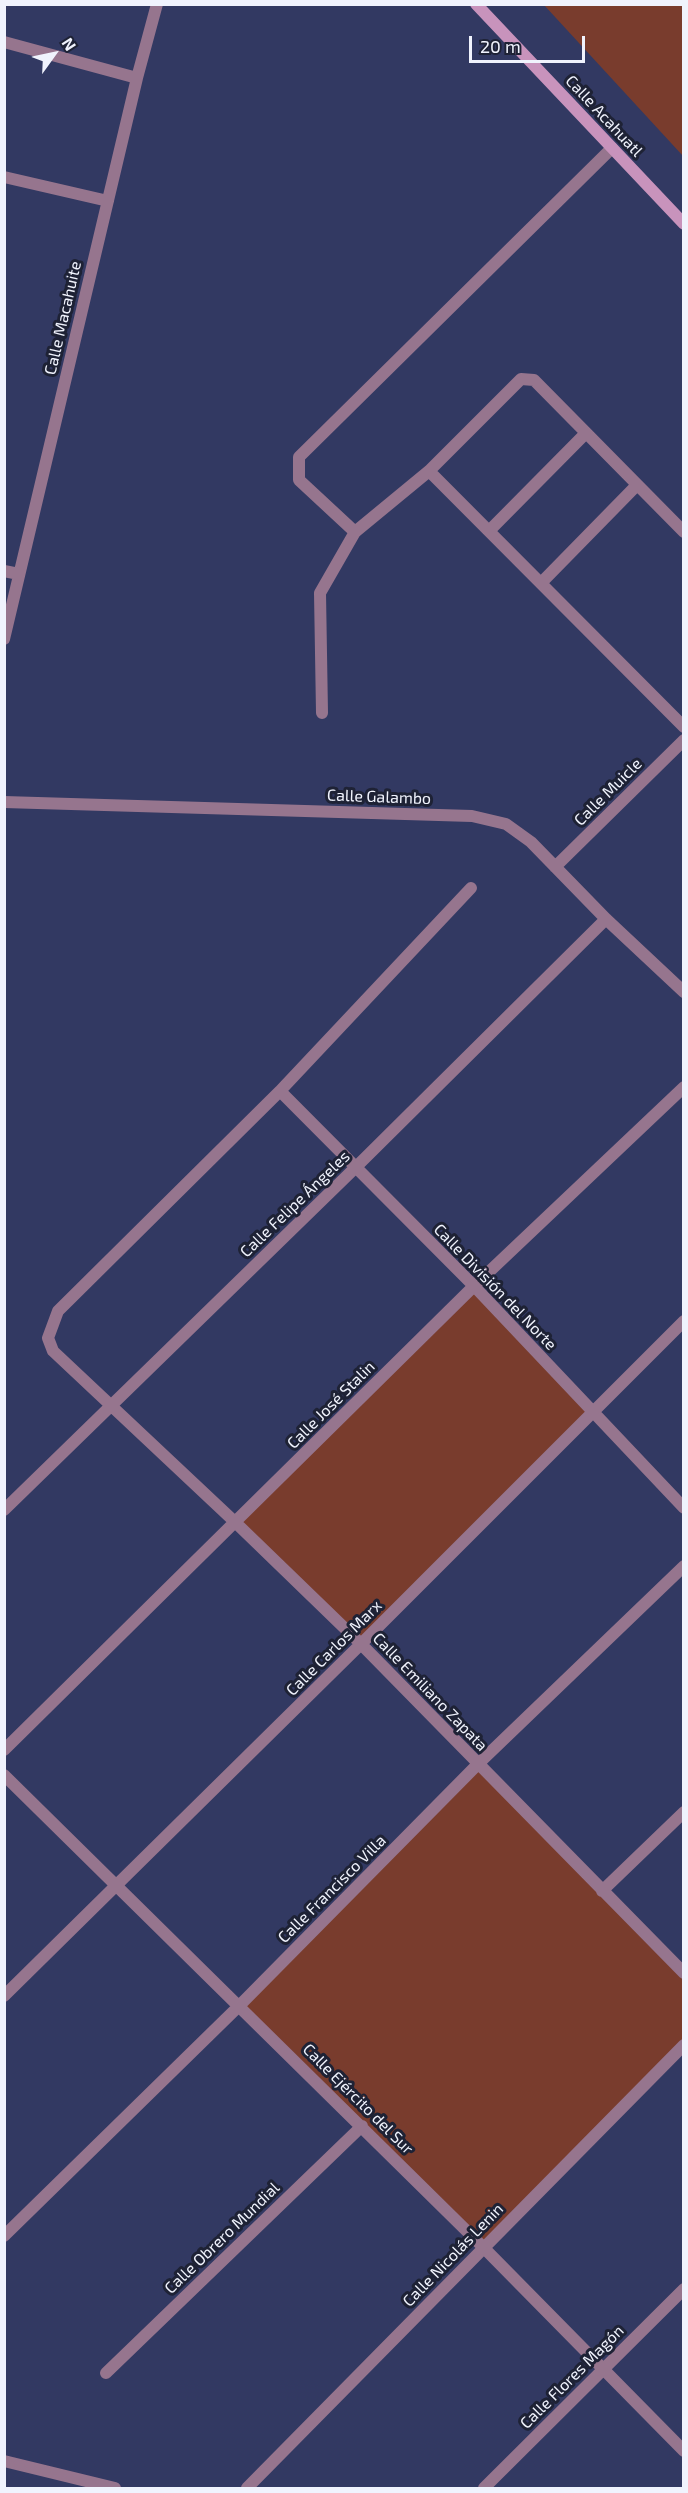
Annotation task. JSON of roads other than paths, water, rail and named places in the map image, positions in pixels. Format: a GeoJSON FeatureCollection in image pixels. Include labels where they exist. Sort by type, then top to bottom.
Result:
{"type":"FeatureCollection","features":[{"type":"Feature","properties":{"kind":"street","name":"Calle Macahuite"},"geometry":{"type":"LineString","coordinates":[[4,639],[137,78],[157,4]]}},
{"type":"Feature","properties":{"kind":"street","name":"Calle Acahuatl"},"geometry":{"type":"LineString","coordinates":[[476,4],[684,224]]}},
{"type":"Feature","properties":{"kind":"street"},"geometry":{"type":"LineString","coordinates":[[4,42],[137,78]]}},
{"type":"Feature","properties":{"kind":"street"},"geometry":{"type":"LineString","coordinates":[[355,532],[299,480],[299,457],[612,148]]}},
{"type":"Feature","properties":{"kind":"street"},"geometry":{"type":"LineString","coordinates":[[4,177],[108,201]]}},
{"type":"Feature","properties":{"kind":"street"},"geometry":{"type":"LineString","coordinates":[[322,713],[320,593],[355,532],[429,471],[521,379],[534,380],[684,532]]}},
{"type":"Feature","properties":{"kind":"street"},"geometry":{"type":"LineString","coordinates":[[489,531],[586,433]]}},
{"type":"Feature","properties":{"kind":"street"},"geometry":{"type":"LineString","coordinates":[[429,471],[684,727]]}},
{"type":"Feature","properties":{"kind":"street"},"geometry":{"type":"LineString","coordinates":[[541,583],[638,485]]}},
{"type":"Feature","properties":{"kind":"street"},"geometry":{"type":"LineString","coordinates":[[4,571],[19,574]]}},
{"type":"Feature","properties":{"kind":"street","name":"Calle Muicle"},"geometry":{"type":"LineString","coordinates":[[555,867],[684,740]]}},
{"type":"Feature","properties":{"kind":"street","name":"Calle Galambo"},"geometry":{"type":"LineString","coordinates":[[4,802],[472,816],[506,824],[531,842],[684,992]]}},
{"type":"Feature","properties":{"kind":"street"},"geometry":{"type":"LineString","coordinates":[[280,1091],[471,888]]}},
{"type":"Feature","properties":{"kind":"street","name":"Calle Felipe Ángeles"},"geometry":{"type":"LineString","coordinates":[[4,1510],[355,1168],[606,918]]}},
{"type":"Feature","properties":{"kind":"street","name":"Calle José Stalin"},"geometry":{"type":"LineString","coordinates":[[4,1750],[474,1286],[684,1087]]}},
{"type":"Feature","properties":{"kind":"street","name":"Calle División del Norte"},"geometry":{"type":"LineString","coordinates":[[280,1091],[474,1286],[684,1508]]}},
{"type":"Feature","properties":{"kind":"street","name":"Calle Emiliano Zapata"},"geometry":{"type":"LineString","coordinates":[[280,1091],[58,1311],[48,1338],[54,1351],[361,1644],[477,1765],[684,1973]]}},
{"type":"Feature","properties":{"kind":"street","name":"Calle Carlos Marx"},"geometry":{"type":"LineString","coordinates":[[4,1996],[684,1321]]}},
{"type":"Feature","properties":{"kind":"street","name":"Calle Francisco Villa"},"geometry":{"type":"LineString","coordinates":[[4,2236],[240,2005],[477,1765],[684,1566]]}},
{"type":"Feature","properties":{"kind":"street","name":"Calle Ejército del Sur"},"geometry":{"type":"LineString","coordinates":[[4,1775],[362,2126],[684,2451]]}},
{"type":"Feature","properties":{"kind":"street"},"geometry":{"type":"LineString","coordinates":[[602,1891],[684,1812]]}},
{"type":"Feature","properties":{"kind":"street","name":"Calle Nicolás Lenin"},"geometry":{"type":"LineString","coordinates":[[247,2488],[684,2045]]}},
{"type":"Feature","properties":{"kind":"street","name":"Calle Obrero Mundial"},"geometry":{"type":"LineString","coordinates":[[106,2373],[362,2126]]}},
{"type":"Feature","properties":{"kind":"street","name":"Calle Flores Magón"},"geometry":{"type":"LineString","coordinates":[[484,2488],[684,2289]]}},
{"type":"Feature","properties":{"kind":"street"},"geometry":{"type":"LineString","coordinates":[[4,2461],[115,2488]]}}]}
